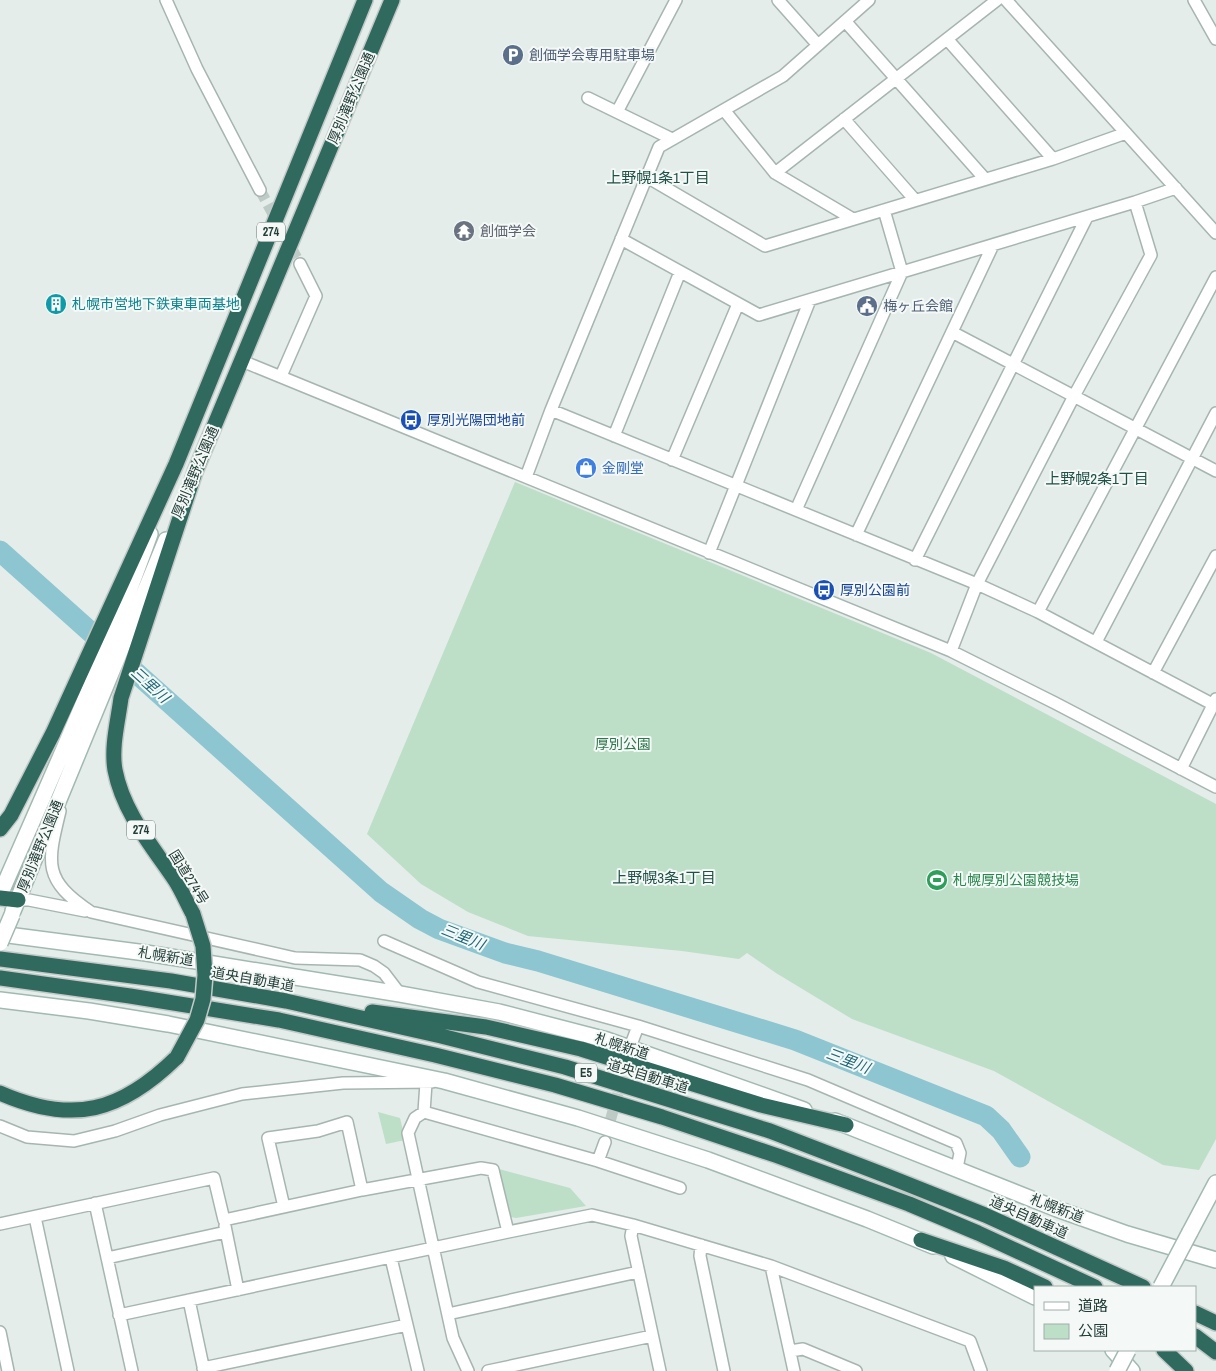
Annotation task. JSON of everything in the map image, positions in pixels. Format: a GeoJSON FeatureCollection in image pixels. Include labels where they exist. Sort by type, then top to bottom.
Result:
{"type":"FeatureCollection","features":[{"type":"Feature","properties":{"kind":"highway","name":"厚別滝野公園通"},"geometry":{"type":"LineString","coordinates":[[93,681],[125,589],[365,0]]}},
{"type":"Feature","properties":{"kind":"highway","name":"厚別滝野公園通"},"geometry":{"type":"LineString","coordinates":[[195,472],[392,0]]}},
{"type":"Feature","properties":{"kind":"highway","name":"国道274号"},"geometry":{"type":"LineString","coordinates":[[0,1092],[38,1107],[64,1111],[99,1106],[117,1101],[156,1077],[177,1057],[197,1020],[203,999],[205,975],[203,946],[193,914],[176,882],[151,848],[136,822],[120,788],[115,769],[115,737],[121,698],[151,591],[195,472]]}},
{"type":"Feature","properties":{"kind":"highway","name":"274"},"geometry":{"type":"LineString","coordinates":[[0,829],[11,815],[53,733],[93,681]]}},
{"type":"Feature","properties":{"kind":"highway"},"geometry":{"type":"LineString","coordinates":[[0,897],[18,900]]}},
{"type":"Feature","properties":{"kind":"highway","name":"道央自動車道"},"geometry":{"type":"LineString","coordinates":[[0,959],[171,981],[286,1001],[442,1036],[566,1067],[770,1131],[985,1214],[1141,1286]]}},
{"type":"Feature","properties":{"kind":"highway","name":"E5"},"geometry":{"type":"LineString","coordinates":[[0,978],[130,996],[279,1020],[555,1084],[778,1156],[908,1204],[978,1233],[1093,1286]]}},
{"type":"Feature","properties":{"kind":"highway"},"geometry":{"type":"LineString","coordinates":[[286,1001],[486,1027],[581,1048],[761,1105],[846,1125]]}},
{"type":"Feature","properties":{"kind":"highway"},"geometry":{"type":"LineString","coordinates":[[921,1240],[1004,1268],[1043,1286]]}},
{"type":"Feature","properties":{"kind":"highway"},"geometry":{"type":"LineString","coordinates":[[1196,1313],[1216,1323]]}},
{"type":"Feature","properties":{"kind":"highway"},"geometry":{"type":"LineString","coordinates":[[1196,1337],[1216,1350]]}},
{"type":"Feature","properties":{"kind":"highway"},"geometry":{"type":"LineString","coordinates":[[1165,1351],[1186,1371]]}},
{"type":"Feature","properties":{"kind":"street"},"geometry":{"type":"LineString","coordinates":[[166,0],[197,68],[260,190]]}},
{"type":"Feature","properties":{"kind":"street"},"geometry":{"type":"LineString","coordinates":[[617,112],[676,0]]}},
{"type":"Feature","properties":{"kind":"street"},"geometry":{"type":"LineString","coordinates":[[778,0],[818,45]]}},
{"type":"Feature","properties":{"kind":"street"},"geometry":{"type":"LineString","coordinates":[[526,477],[551,410],[660,147],[783,76],[869,0]]}},
{"type":"Feature","properties":{"kind":"street"},"geometry":{"type":"LineString","coordinates":[[775,173],[997,0]]}},
{"type":"Feature","properties":{"kind":"street"},"geometry":{"type":"LineString","coordinates":[[1006,0],[1216,233]]}},
{"type":"Feature","properties":{"kind":"street"},"geometry":{"type":"LineString","coordinates":[[1194,0],[1216,39]]}},
{"type":"Feature","properties":{"kind":"street"},"geometry":{"type":"LineString","coordinates":[[845,21],[985,179]]}},
{"type":"Feature","properties":{"kind":"street"},"geometry":{"type":"LineString","coordinates":[[947,39],[1053,159]]}},
{"type":"Feature","properties":{"kind":"street"},"geometry":{"type":"LineString","coordinates":[[588,98],[672,140]]}},
{"type":"Feature","properties":{"kind":"street"},"geometry":{"type":"LineString","coordinates":[[724,110],[775,173],[853,219]]}},
{"type":"Feature","properties":{"kind":"street"},"geometry":{"type":"LineString","coordinates":[[844,119],[915,200]]}},
{"type":"Feature","properties":{"kind":"street"},"geometry":{"type":"LineString","coordinates":[[647,178],[765,246],[1053,159],[1126,133]]}},
{"type":"Feature","properties":{"kind":"street"},"geometry":{"type":"LineString","coordinates":[[622,239],[759,315],[1087,217],[1176,188]]}},
{"type":"Feature","properties":{"kind":"street"},"geometry":{"type":"LineString","coordinates":[[951,651],[978,584],[1074,396],[1151,255],[1135,202]]}},
{"type":"Feature","properties":{"kind":"street"},"geometry":{"type":"LineString","coordinates":[[796,510],[902,272],[884,210]]}},
{"type":"Feature","properties":{"kind":"street"},"geometry":{"type":"LineString","coordinates":[[916,560],[1087,217]]}},
{"type":"Feature","properties":{"kind":"street"},"geometry":{"type":"LineString","coordinates":[[856,535],[993,245]]}},
{"type":"Feature","properties":{"kind":"street"},"geometry":{"type":"LineString","coordinates":[[281,376],[316,296],[300,264]]}},
{"type":"Feature","properties":{"kind":"street"},"geometry":{"type":"LineString","coordinates":[[614,436],[680,272]]}},
{"type":"Feature","properties":{"kind":"street"},"geometry":{"type":"LineString","coordinates":[[1038,612],[1216,277]]}},
{"type":"Feature","properties":{"kind":"street"},"geometry":{"type":"LineString","coordinates":[[710,553],[810,300]]}},
{"type":"Feature","properties":{"kind":"street"},"geometry":{"type":"LineString","coordinates":[[672,460],[738,304]]}},
{"type":"Feature","properties":{"kind":"street"},"geometry":{"type":"LineString","coordinates":[[952,332],[1216,471]]}},
{"type":"Feature","properties":{"kind":"street"},"geometry":{"type":"LineString","coordinates":[[242,361],[951,651],[1056,703],[1216,787]]}},
{"type":"Feature","properties":{"kind":"street"},"geometry":{"type":"LineString","coordinates":[[551,410],[978,584],[1038,612],[1153,673],[1215,703],[1181,769]]}},
{"type":"Feature","properties":{"kind":"street"},"geometry":{"type":"LineString","coordinates":[[1096,642],[1216,413]]}},
{"type":"Feature","properties":{"kind":"street"},"geometry":{"type":"LineString","coordinates":[[1153,673],[1216,556]]}},
{"type":"Feature","properties":{"kind":"street","name":"厚別滝野公園通"},"geometry":{"type":"LineString","coordinates":[[0,897],[93,681],[151,591]]}},
{"type":"Feature","properties":{"kind":"street","name":"厚別滝野公園通"},"geometry":{"type":"LineString","coordinates":[[0,944],[67,780],[93,681]]}},
{"type":"Feature","properties":{"kind":"street"},"geometry":{"type":"LineString","coordinates":[[67,780],[51,849],[52,869],[62,889],[72,899],[92,912]]}},
{"type":"Feature","properties":{"kind":"street"},"geometry":{"type":"LineString","coordinates":[[18,900],[29,900],[92,912],[295,958],[360,960],[374,966],[384,974],[400,994]]}},
{"type":"Feature","properties":{"kind":"street","name":"札幌新道"},"geometry":{"type":"LineString","coordinates":[[0,934],[146,952],[400,994],[499,1012],[607,1040],[846,1125],[1057,1209],[1127,1234],[1216,1260]]}},
{"type":"Feature","properties":{"kind":"street"},"geometry":{"type":"LineString","coordinates":[[384,942],[478,982],[638,1026],[808,1080],[956,1143],[960,1153],[957,1168]]}},
{"type":"Feature","properties":{"kind":"street"},"geometry":{"type":"LineString","coordinates":[[0,1000],[89,1010],[168,1024],[444,1081],[578,1118],[708,1160],[921,1240],[1034,1296]]}},
{"type":"Feature","properties":{"kind":"street"},"geometry":{"type":"LineString","coordinates":[[632,1042],[638,1026]]}},
{"type":"Feature","properties":{"kind":"street"},"geometry":{"type":"LineString","coordinates":[[0,1136],[74,1141],[115,1131],[160,1115],[242,1094],[343,1083],[426,1083],[444,1081]]}},
{"type":"Feature","properties":{"kind":"street"},"geometry":{"type":"LineString","coordinates":[[424,1112],[426,1083]]}},
{"type":"Feature","properties":{"kind":"street"},"geometry":{"type":"LineString","coordinates":[[468,1371],[453,1338],[418,1181],[408,1133],[415,1118],[424,1112],[598,1161],[680,1188]]}},
{"type":"Feature","properties":{"kind":"street"},"geometry":{"type":"LineString","coordinates":[[284,1207],[268,1138],[318,1131],[346,1122],[362,1190]]}},
{"type":"Feature","properties":{"kind":"street"},"geometry":{"type":"LineString","coordinates":[[0,1126],[27,1137]]}},
{"type":"Feature","properties":{"kind":"street"},"geometry":{"type":"LineString","coordinates":[[598,1161],[604,1142]]}},
{"type":"Feature","properties":{"kind":"street"},"geometry":{"type":"LineString","coordinates":[[224,1220],[362,1190],[481,1168],[493,1170],[508,1232]]}},
{"type":"Feature","properties":{"kind":"street"},"geometry":{"type":"LineString","coordinates":[[0,1224],[214,1178],[238,1290]]}},
{"type":"Feature","properties":{"kind":"street"},"geometry":{"type":"LineString","coordinates":[[1162,1286],[1216,1183]]}},
{"type":"Feature","properties":{"kind":"street"},"geometry":{"type":"LineString","coordinates":[[95,1204],[132,1371]]}},
{"type":"Feature","properties":{"kind":"street"},"geometry":{"type":"LineString","coordinates":[[120,1315],[592,1215],[633,1225],[771,1266],[970,1341],[981,1371]]}},
{"type":"Feature","properties":{"kind":"street"},"geometry":{"type":"LineString","coordinates":[[35,1217],[68,1371]]}},
{"type":"Feature","properties":{"kind":"street"},"geometry":{"type":"LineString","coordinates":[[633,1225],[630,1236],[660,1371]]}},
{"type":"Feature","properties":{"kind":"street"},"geometry":{"type":"LineString","coordinates":[[107,1258],[226,1232]]}},
{"type":"Feature","properties":{"kind":"street"},"geometry":{"type":"LineString","coordinates":[[701,1245],[700,1256],[724,1371]]}},
{"type":"Feature","properties":{"kind":"street"},"geometry":{"type":"LineString","coordinates":[[391,1258],[418,1371]]}},
{"type":"Feature","properties":{"kind":"street"},"geometry":{"type":"LineString","coordinates":[[771,1266],[790,1350],[792,1371]]}},
{"type":"Feature","properties":{"kind":"street"},"geometry":{"type":"LineString","coordinates":[[448,1314],[638,1272]]}},
{"type":"Feature","properties":{"kind":"street"},"geometry":{"type":"LineString","coordinates":[[189,1300],[203,1370],[407,1325]]}},
{"type":"Feature","properties":{"kind":"street"},"geometry":{"type":"LineString","coordinates":[[0,1332],[8,1371]]}},
{"type":"Feature","properties":{"kind":"street"},"geometry":{"type":"LineString","coordinates":[[488,1371],[652,1336]]}},
{"type":"Feature","properties":{"kind":"street"},"geometry":{"type":"LineString","coordinates":[[790,1350],[803,1349],[856,1371]]}},
{"type":"Feature","properties":{"kind":"street"},"geometry":{"type":"LineString","coordinates":[[1114,1351],[1132,1371]]}},
{"type":"Feature","properties":{"kind":"street"},"geometry":{"type":"LineString","coordinates":[[1117,1371],[1127,1351]]}},
{"type":"Feature","properties":{"kind":"green space","name":"厚別公園"},"geometry":{"type":"Polygon","coordinates":[[[515,482],[931,653],[1216,804],[1216,1139],[1199,1170],[1163,1165],[994,1071],[852,1019],[747,953],[739,959],[682,951],[528,936],[468,912],[421,884],[367,834],[515,482]]]}},
{"type":"Feature","properties":{"kind":"green space"},"geometry":{"type":"Polygon","coordinates":[[[378,1112],[400,1118],[405,1140],[386,1144],[378,1112]]]}},
{"type":"Feature","properties":{"kind":"green space"},"geometry":{"type":"Polygon","coordinates":[[[499,1169],[570,1188],[586,1206],[516,1218],[511,1217],[499,1169]]]}},
{"type":"Feature","properties":{"kind":"waterway","name":"三里川"},"geometry":{"type":"LineString","coordinates":[[0,551],[381,892],[420,919],[439,929],[505,953],[538,961],[795,1040],[986,1116],[1001,1130],[1020,1157]]}},
{"type":"Feature","properties":{"kind":"tunnel"},"geometry":{"type":"LineString","coordinates":[[260,190],[300,264]]}},
{"type":"Feature","properties":{"kind":"tunnel"},"geometry":{"type":"LineString","coordinates":[[606,1136],[628,1057]]}},
{"type":"Feature","properties":{"kind":"place","name":"創価学会専用駐車場"},"geometry":{"type":"Point","coordinates":[513,55]}},
{"type":"Feature","properties":{"kind":"place","name":"創価学会"},"geometry":{"type":"Point","coordinates":[464,231]}},
{"type":"Feature","properties":{"kind":"place","name":"札幌市営地下鉄東車両基地"},"geometry":{"type":"Point","coordinates":[56,304]}},
{"type":"Feature","properties":{"kind":"place","name":"梅ヶ丘会館"},"geometry":{"type":"Point","coordinates":[867,306]}},
{"type":"Feature","properties":{"kind":"place","name":"厚別光陽団地前"},"geometry":{"type":"Point","coordinates":[411,420]}},
{"type":"Feature","properties":{"kind":"place","name":"金剛堂"},"geometry":{"type":"Point","coordinates":[586,468]}},
{"type":"Feature","properties":{"kind":"place","name":"厚別公園前"},"geometry":{"type":"Point","coordinates":[824,590]}},
{"type":"Feature","properties":{"kind":"place","name":"札幌厚別公園競技場"},"geometry":{"type":"Point","coordinates":[937,880]}},
{"type":"Feature","properties":{"kind":"district","name":"上野幌1条1丁目"},"geometry":{"type":"Point","coordinates":[658,178]}},
{"type":"Feature","properties":{"kind":"district","name":"上野幌2条1丁目"},"geometry":{"type":"Point","coordinates":[1097,479]}},
{"type":"Feature","properties":{"kind":"district","name":"上野幌3条1丁目"},"geometry":{"type":"Point","coordinates":[664,878]}}]}
